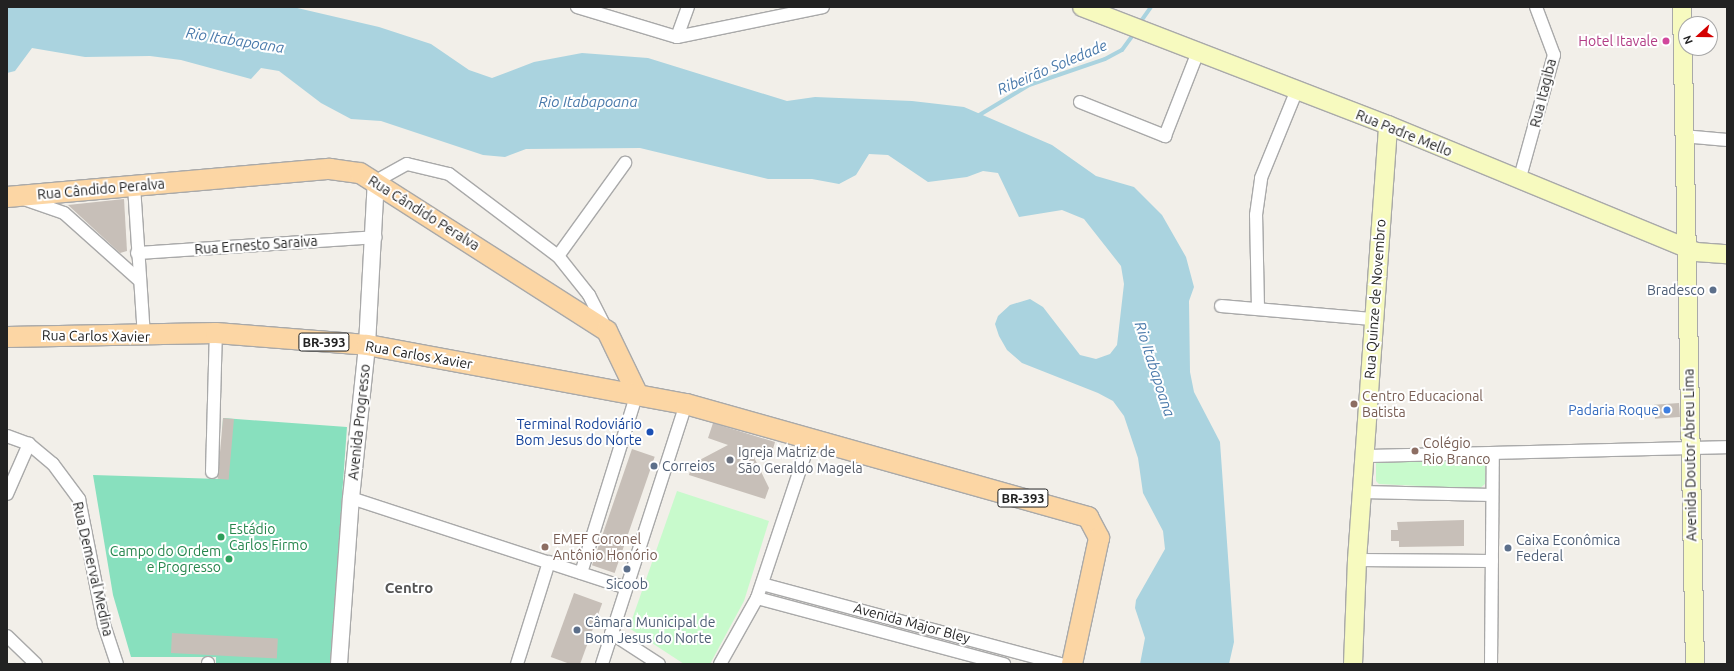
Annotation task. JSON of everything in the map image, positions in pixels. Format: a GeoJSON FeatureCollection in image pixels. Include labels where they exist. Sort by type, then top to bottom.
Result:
{"type":"FeatureCollection","features":[{"type":"Feature","properties":{"kind":"main road","name":"Rua Padre Mello"},"geometry":{"type":"LineString","coordinates":[[1082,7],[1115,16],[1151,34],[1388,125],[1520,181],[1690,249],[1727,254]]}},
{"type":"Feature","properties":{"kind":"main road"},"geometry":{"type":"LineString","coordinates":[[1682,7],[1688,137]]}},
{"type":"Feature","properties":{"kind":"main road"},"geometry":{"type":"LineString","coordinates":[[1688,137],[1692,56]]}},
{"type":"Feature","properties":{"kind":"main road","name":"Rua Quinze de Novembro"},"geometry":{"type":"LineString","coordinates":[[1353,664],[1357,560],[1388,125]]}},
{"type":"Feature","properties":{"kind":"main road","name":"Avenida Doutor Abreu Lima"},"geometry":{"type":"LineString","coordinates":[[1688,137],[1696,449],[1706,664]]}},
{"type":"Feature","properties":{"kind":"main road","name":"Rua Cândido Peralva"},"geometry":{"type":"LineString","coordinates":[[12,197],[330,170],[360,173],[376,181],[607,331]]}},
{"type":"Feature","properties":{"kind":"main road"},"geometry":{"type":"LineString","coordinates":[[607,331],[637,393]]}},
{"type":"Feature","properties":{"kind":"main road","name":"Rua Carlos Xavier"},"geometry":{"type":"LineString","coordinates":[[7,337],[144,337],[216,333],[367,345],[637,393]]}},
{"type":"Feature","properties":{"kind":"main road","name":"BR-393"},"geometry":{"type":"LineString","coordinates":[[637,393],[686,404],[811,437],[1088,517],[1099,538],[1072,664]]}},
{"type":"Feature","properties":{"kind":"main road","name":"Avenida Doutor Abreu Lima"},"geometry":{"type":"LineString","coordinates":[[1695,664],[1696,449]]}},
{"type":"Feature","properties":{"kind":"street"},"geometry":{"type":"LineString","coordinates":[[577,7],[677,37],[823,7]]}},
{"type":"Feature","properties":{"kind":"street"},"geometry":{"type":"LineString","coordinates":[[677,37],[688,7]]}},
{"type":"Feature","properties":{"kind":"street","name":"Rua Itagiba"},"geometry":{"type":"LineString","coordinates":[[1520,181],[1554,55],[1536,7]]}},
{"type":"Feature","properties":{"kind":"street"},"geometry":{"type":"LineString","coordinates":[[1080,102],[1165,136],[1198,52]]}},
{"type":"Feature","properties":{"kind":"street"},"geometry":{"type":"LineString","coordinates":[[1258,308],[1256,222],[1261,178],[1297,90]]}},
{"type":"Feature","properties":{"kind":"street"},"geometry":{"type":"LineString","coordinates":[[1688,137],[1727,140]]}},
{"type":"Feature","properties":{"kind":"street"},"geometry":{"type":"LineString","coordinates":[[558,256],[625,163]]}},
{"type":"Feature","properties":{"kind":"street"},"geometry":{"type":"LineString","coordinates":[[376,181],[407,164],[449,174],[558,256],[589,295],[607,331]]}},
{"type":"Feature","properties":{"kind":"street","name":"Avenida Progresso"},"geometry":{"type":"LineString","coordinates":[[339,664],[350,498],[367,345],[375,236],[376,181]]}},
{"type":"Feature","properties":{"kind":"street"},"geometry":{"type":"LineString","coordinates":[[134,186],[137,253],[144,337]]}},
{"type":"Feature","properties":{"kind":"street"},"geometry":{"type":"LineString","coordinates":[[12,197],[64,213],[139,280]]}},
{"type":"Feature","properties":{"kind":"street","name":"Rua Ernesto Saraiva"},"geometry":{"type":"LineString","coordinates":[[137,253],[375,236]]}},
{"type":"Feature","properties":{"kind":"street"},"geometry":{"type":"LineString","coordinates":[[1221,306],[1374,319]]}},
{"type":"Feature","properties":{"kind":"street"},"geometry":{"type":"LineString","coordinates":[[212,472],[216,333]]}},
{"type":"Feature","properties":{"kind":"street"},"geometry":{"type":"LineString","coordinates":[[581,573],[637,393]]}},
{"type":"Feature","properties":{"kind":"street"},"geometry":{"type":"LineString","coordinates":[[602,664],[686,404]]}},
{"type":"Feature","properties":{"kind":"street","name":"Rua Demerval Medina"},"geometry":{"type":"LineString","coordinates":[[7,436],[29,444],[53,464],[79,499],[104,625],[117,664]]}},
{"type":"Feature","properties":{"kind":"street"},"geometry":{"type":"LineString","coordinates":[[720,664],[757,598],[811,437]]}},
{"type":"Feature","properties":{"kind":"street"},"geometry":{"type":"LineString","coordinates":[[7,494],[29,444]]}},
{"type":"Feature","properties":{"kind":"street"},"geometry":{"type":"LineString","coordinates":[[1364,456],[1696,449],[1727,447]]}},
{"type":"Feature","properties":{"kind":"street"},"geometry":{"type":"LineString","coordinates":[[1490,664],[1493,454]]}},
{"type":"Feature","properties":{"kind":"street"},"geometry":{"type":"LineString","coordinates":[[1362,492],[1492,495]]}},
{"type":"Feature","properties":{"kind":"street"},"geometry":{"type":"LineString","coordinates":[[350,498],[626,588]]}},
{"type":"Feature","properties":{"kind":"street"},"geometry":{"type":"LineString","coordinates":[[1357,560],[1492,561]]}},
{"type":"Feature","properties":{"kind":"street"},"geometry":{"type":"LineString","coordinates":[[517,664],[548,562]]}},
{"type":"Feature","properties":{"kind":"street","name":"Avenida Major Bley"},"geometry":{"type":"LineString","coordinates":[[762,584],[1061,664]]}},
{"type":"Feature","properties":{"kind":"street","name":"Avenida Major Bley"},"geometry":{"type":"LineString","coordinates":[[757,598],[1004,664]]}},
{"type":"Feature","properties":{"kind":"street"},"geometry":{"type":"LineString","coordinates":[[611,633],[659,664]]}},
{"type":"Feature","properties":{"kind":"street"},"geometry":{"type":"LineString","coordinates":[[7,636],[36,664]]}},
{"type":"Feature","properties":{"kind":"green space","name":"Estádio Carlos Firmo"},"geometry":{"type":"Polygon","coordinates":[[[223,418],[347,427],[330,664],[216,664],[216,657],[131,657],[113,595],[93,475],[220,479],[223,418]]]}},
{"type":"Feature","properties":{"kind":"green space"},"geometry":{"type":"Polygon","coordinates":[[[1381,457],[1482,460],[1486,462],[1485,484],[1479,489],[1379,484],[1376,481],[1376,461],[1381,457]]]}},
{"type":"Feature","properties":{"kind":"green space"},"geometry":{"type":"Polygon","coordinates":[[[677,491],[769,521],[744,601],[710,664],[684,664],[629,628],[677,491]]]}},
{"type":"Feature","properties":{"kind":"water","name":"Rio Itabapoana"},"geometry":{"type":"Polygon","coordinates":[[[7,7],[293,7],[379,27],[431,44],[469,70],[492,78],[534,62],[582,53],[648,58],[787,101],[815,97],[912,101],[964,107],[1052,145],[1096,176],[1134,187],[1162,215],[1186,257],[1194,287],[1189,301],[1190,372],[1194,392],[1220,442],[1234,642],[1229,664],[1140,664],[1145,638],[1135,608],[1136,600],[1165,549],[1163,531],[1143,493],[1138,458],[1124,416],[1113,401],[1098,393],[1022,363],[1007,350],[999,336],[995,324],[998,316],[1010,305],[1030,299],[1043,307],[1080,355],[1096,359],[1110,354],[1117,345],[1124,284],[1121,266],[1084,219],[1062,210],[1019,217],[998,173],[983,171],[967,177],[928,182],[888,155],[869,154],[856,175],[839,184],[812,179],[768,179],[640,148],[526,149],[505,157],[483,155],[381,121],[351,119],[321,103],[279,71],[261,68],[251,79],[181,60],[150,56],[85,57],[32,48],[15,71],[7,73],[7,7]]]}},
{"type":"Feature","properties":{"kind":"building"},"geometry":{"type":"Polygon","coordinates":[[[124,199],[127,251],[120,253],[68,205],[124,199]]]}},
{"type":"Feature","properties":{"kind":"building","name":"Padaria Roque"},"geometry":{"type":"Polygon","coordinates":[[[1679,403],[1680,417],[1655,419],[1654,405],[1679,403]]]}},
{"type":"Feature","properties":{"kind":"building"},"geometry":{"type":"Polygon","coordinates":[[[223,418],[234,419],[229,480],[218,479],[223,418]]]}},
{"type":"Feature","properties":{"kind":"building","name":"Igreja Matriz de São Geraldo Magela"},"geometry":{"type":"Polygon","coordinates":[[[713,423],[775,442],[771,456],[750,449],[769,488],[765,499],[689,475],[692,464],[728,445],[708,438],[713,423]]]}},
{"type":"Feature","properties":{"kind":"building"},"geometry":{"type":"Polygon","coordinates":[[[632,449],[655,457],[615,573],[592,565],[632,449]]]}},
{"type":"Feature","properties":{"kind":"building"},"geometry":{"type":"Polygon","coordinates":[[[1464,520],[1464,546],[1399,547],[1399,541],[1391,541],[1391,530],[1398,530],[1397,522],[1464,520]]]}},
{"type":"Feature","properties":{"kind":"building","name":"Câmara Municipal de Bom Jesus do Norte"},"geometry":{"type":"Polygon","coordinates":[[[574,593],[602,603],[580,664],[570,664],[551,657],[574,593]]]}},
{"type":"Feature","properties":{"kind":"building"},"geometry":{"type":"Polygon","coordinates":[[[172,633],[278,639],[277,659],[171,653],[172,633]]]}},
{"type":"Feature","properties":{"kind":"waterway","name":"Ribeirão Soledade"},"geometry":{"type":"LineString","coordinates":[[1139,24],[1151,7]]}},
{"type":"Feature","properties":{"kind":"waterway","name":"Ribeirão Soledade"},"geometry":{"type":"LineString","coordinates":[[976,117],[1029,85],[1105,59],[1122,50],[1135,32]]}},
{"type":"Feature","properties":{"kind":"place","name":"Hotel Itavale"},"geometry":{"type":"Point","coordinates":[1666,41]}},
{"type":"Feature","properties":{"kind":"place","name":"Bradesco"},"geometry":{"type":"Point","coordinates":[1713,290]}},
{"type":"Feature","properties":{"kind":"place","name":"Centro Educacional Batista"},"geometry":{"type":"Point","coordinates":[1354,404]}},
{"type":"Feature","properties":{"kind":"place","name":"Padaria Roque"},"geometry":{"type":"Point","coordinates":[1667,410]}},
{"type":"Feature","properties":{"kind":"place","name":"Terminal Rodoviário Bom Jesus do Norte"},"geometry":{"type":"Point","coordinates":[650,432]}},
{"type":"Feature","properties":{"kind":"place","name":"Colégio Rio Branco"},"geometry":{"type":"Point","coordinates":[1415,451]}},
{"type":"Feature","properties":{"kind":"place","name":"Igreja Matriz de São Geraldo Magela"},"geometry":{"type":"Point","coordinates":[730,460]}},
{"type":"Feature","properties":{"kind":"place","name":"Correios"},"geometry":{"type":"Point","coordinates":[654,466]}},
{"type":"Feature","properties":{"kind":"place","name":"Estádio Carlos Firmo"},"geometry":{"type":"Point","coordinates":[221,537]}},
{"type":"Feature","properties":{"kind":"place","name":"EMEF Coronel Antônio Honório"},"geometry":{"type":"Point","coordinates":[545,547]}},
{"type":"Feature","properties":{"kind":"place","name":"Caixa Econômica Federal"},"geometry":{"type":"Point","coordinates":[1508,548]}},
{"type":"Feature","properties":{"kind":"place","name":"Campo do Ordem e Progresso"},"geometry":{"type":"Point","coordinates":[229,559]}},
{"type":"Feature","properties":{"kind":"place","name":"Sicoob"},"geometry":{"type":"Point","coordinates":[627,569]}},
{"type":"Feature","properties":{"kind":"place","name":"Câmara Municipal de Bom Jesus do Norte"},"geometry":{"type":"Point","coordinates":[577,630]}},
{"type":"Feature","properties":{"kind":"district","name":"Centro"},"geometry":{"type":"Point","coordinates":[409,588]}}]}
